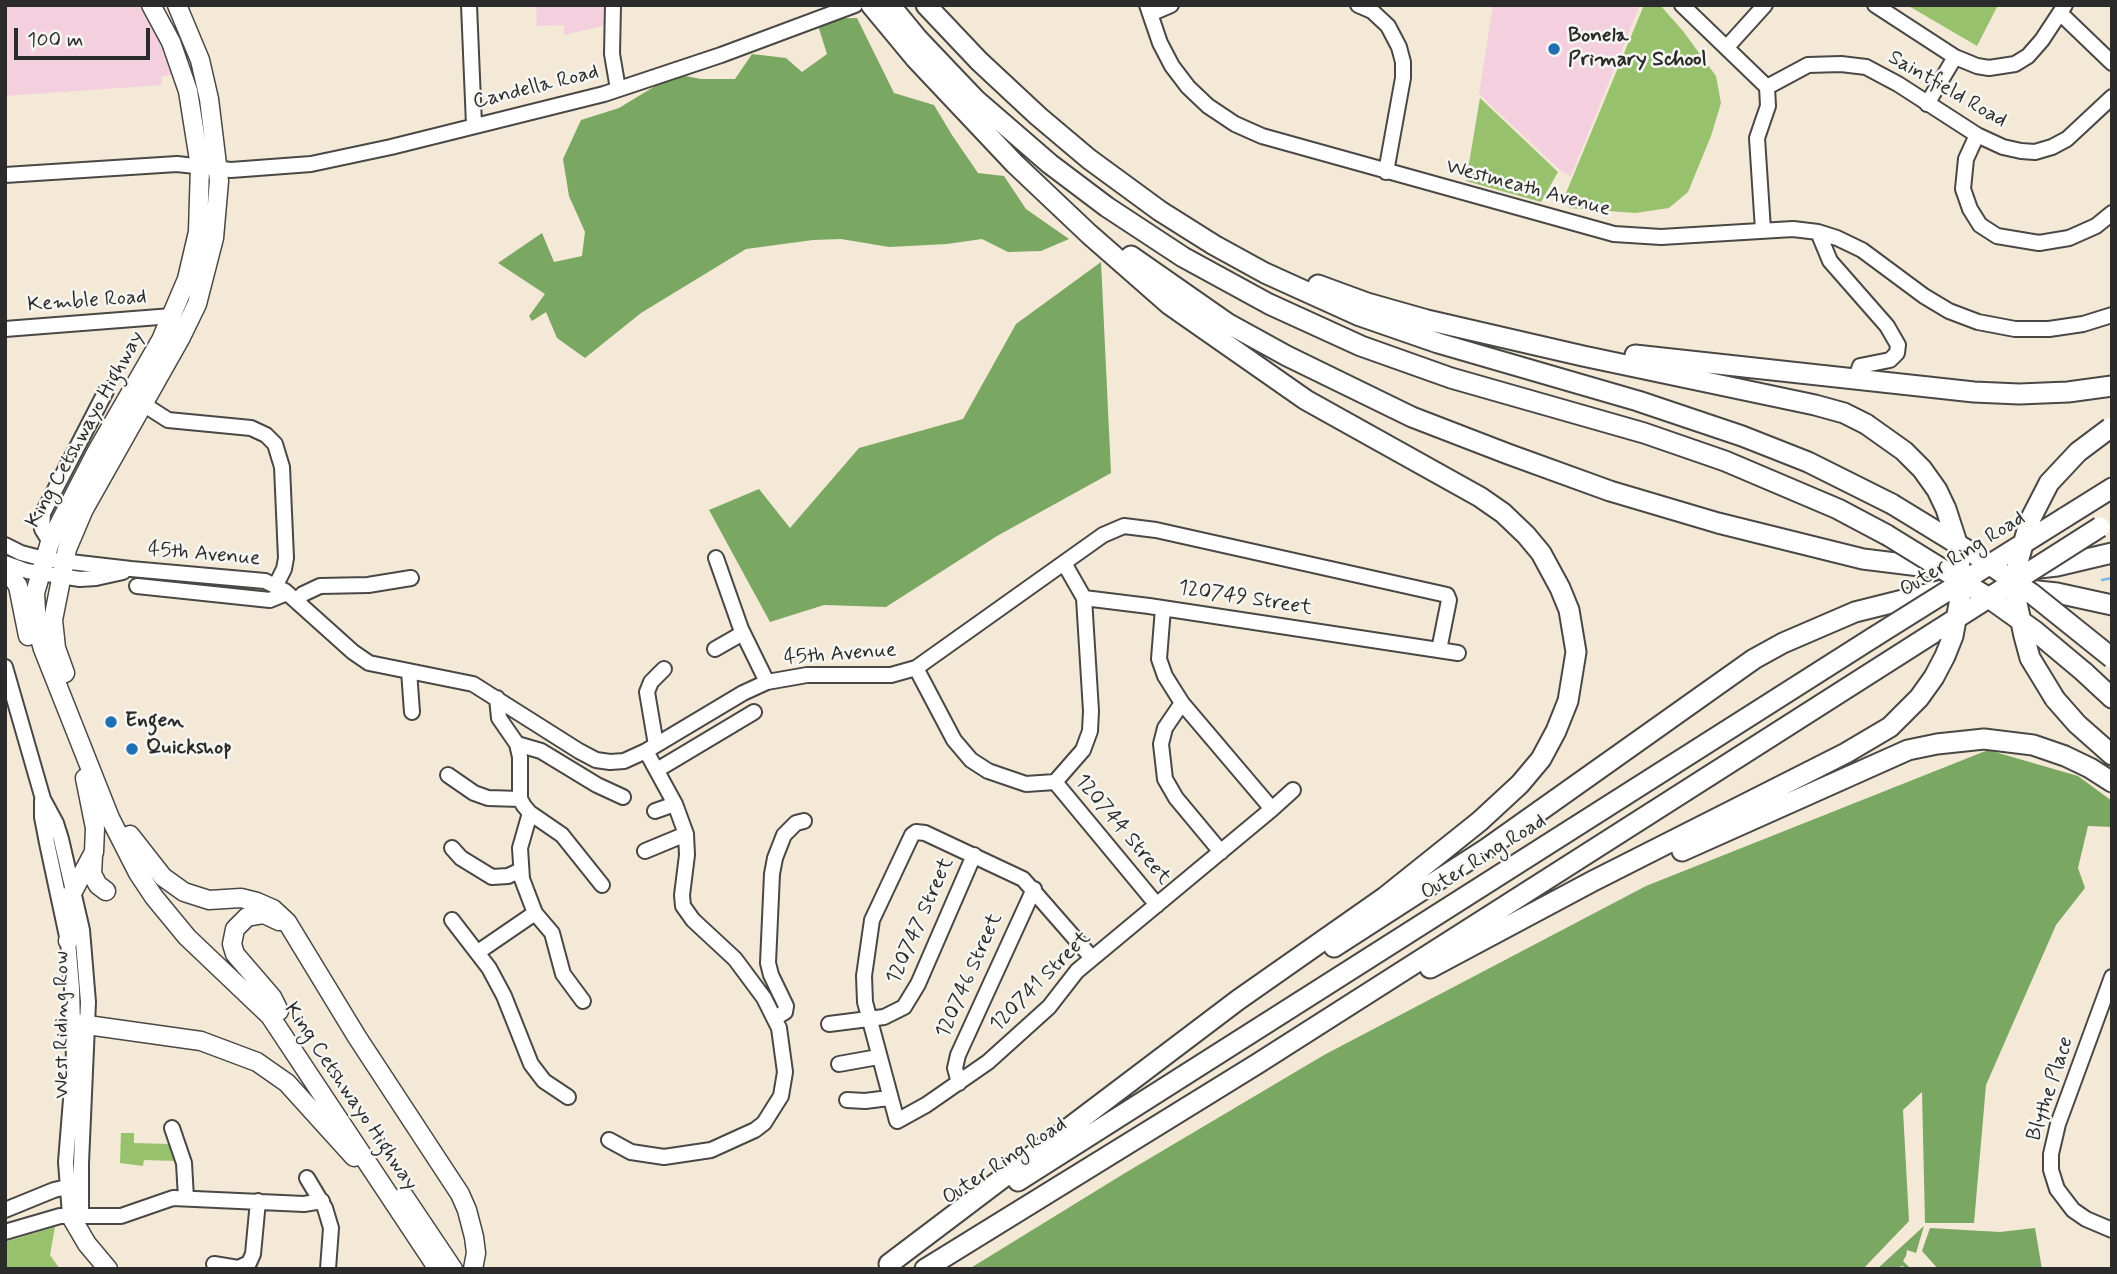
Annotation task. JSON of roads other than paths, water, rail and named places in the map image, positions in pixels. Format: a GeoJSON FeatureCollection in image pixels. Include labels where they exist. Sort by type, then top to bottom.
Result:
{"type":"FeatureCollection","features":[{"type":"Feature","properties":{"kind":"highway"},"geometry":{"type":"LineString","coordinates":[[871,5],[915,58],[1015,163],[1170,305],[1306,400],[1480,497],[1503,513],[1541,554],[1560,588],[1569,610],[1576,652],[1568,701],[1541,759],[1520,784],[1480,821],[1385,897],[1248,993],[885,1266]]}},
{"type":"Feature","properties":{"kind":"highway"},"geometry":{"type":"LineString","coordinates":[[890,5],[918,40],[976,100],[1050,164],[1183,257],[1269,304],[1361,346],[1451,378],[1644,433],[1725,461],[1827,504],[1935,562],[1986,596],[2035,631],[2112,698]]}},
{"type":"Feature","properties":{"kind":"highway"},"geometry":{"type":"LineString","coordinates":[[926,5],[979,61],[1038,116],[1135,193],[1214,245],[1311,295],[1360,316],[1438,343],[1638,401],[1742,436],[1854,484],[1941,533],[2031,593],[2112,659]]}},
{"type":"Feature","properties":{"kind":"highway"},"geometry":{"type":"LineString","coordinates":[[1015,163],[1171,285],[1227,323],[1287,356],[1412,416],[1610,491],[1811,547],[1863,559],[1912,566],[2007,571],[2057,566],[2112,553]]}},
{"type":"Feature","properties":{"kind":"highway"},"geometry":{"type":"LineString","coordinates":[[1135,193],[1168,206],[1213,234],[1306,281],[1367,303],[1427,320],[1583,356],[1844,413],[1866,424],[1904,451],[1922,469],[1946,509],[1959,550],[1961,593],[1953,636],[1934,677],[1919,698],[1890,726],[1846,753],[1536,911],[1257,1064]]}},
{"type":"Feature","properties":{"kind":"highway"},"geometry":{"type":"LineString","coordinates":[[1534,343],[1854,380],[2019,394],[2068,392],[2112,386]]}},
{"type":"Feature","properties":{"kind":"highway"},"geometry":{"type":"LineString","coordinates":[[2111,428],[2078,452],[2049,483],[2030,520],[2020,550],[2014,589],[2030,657],[2055,699],[2077,724],[2112,755]]}},
{"type":"Feature","properties":{"kind":"highway","name":"Outer Ring Road"},"geometry":{"type":"LineString","coordinates":[[885,1266],[2112,488]]}},
{"type":"Feature","properties":{"kind":"highway"},"geometry":{"type":"LineString","coordinates":[[925,1269],[1257,1064],[2106,523]]}},
{"type":"Feature","properties":{"kind":"highway"},"geometry":{"type":"LineString","coordinates":[[1160,1060],[1486,849],[1754,659],[1783,643],[1856,611],[1955,587],[1998,587],[2057,593],[2112,605]]}},
{"type":"Feature","properties":{"kind":"highway"},"geometry":{"type":"LineString","coordinates":[[1536,911],[1681,852],[1908,750],[1984,739],[2033,745],[2065,756],[2112,782]]}},
{"type":"Feature","properties":{"kind":"main road","name":"King Cetshwayo Highway"},"geometry":{"type":"LineString","coordinates":[[151,5],[172,42],[188,90],[200,166],[198,232],[187,279],[172,316],[153,355],[72,496],[45,558],[34,600],[35,621],[43,649],[114,826],[138,873],[187,937],[270,1016],[438,1269]]}},
{"type":"Feature","properties":{"kind":"main road","name":"King Cetshwayo Highway"},"geometry":{"type":"LineString","coordinates":[[177,5],[200,60],[209,99],[218,169],[214,238],[203,285],[181,337],[84,509],[62,569],[54,620],[58,654],[130,835],[147,865],[174,903],[201,933],[256,984],[279,1010],[453,1269]]}},
{"type":"Feature","properties":{"kind":"main road"},"geometry":{"type":"LineString","coordinates":[[5,565],[18,586],[30,645],[41,671],[75,728],[94,821],[92,874],[98,885],[106,891]]}},
{"type":"Feature","properties":{"kind":"main road"},"geometry":{"type":"LineString","coordinates":[[130,835],[163,877],[179,889],[204,899],[241,898],[269,906],[281,915],[460,1194],[474,1237],[476,1253],[473,1269]]}},
{"type":"Feature","properties":{"kind":"main road"},"geometry":{"type":"LineString","coordinates":[[68,941],[72,928],[69,901],[94,852]]}},
{"type":"Feature","properties":{"kind":"main road"},"geometry":{"type":"LineString","coordinates":[[279,1010],[272,997],[235,954],[233,935],[243,919],[264,914],[278,920],[294,936]]}},
{"type":"Feature","properties":{"kind":"main road"},"geometry":{"type":"LineString","coordinates":[[80,1024],[215,1045],[257,1062],[278,1076],[305,1102],[396,1205]]}},
{"type":"Feature","properties":{"kind":"main road"},"geometry":{"type":"LineString","coordinates":[[76,1219],[87,1244],[107,1269]]}},
{"type":"Feature","properties":{"kind":"street"},"geometry":{"type":"LineString","coordinates":[[469,5],[474,125]]}},
{"type":"Feature","properties":{"kind":"street"},"geometry":{"type":"LineString","coordinates":[[613,5],[612,54],[618,89]]}},
{"type":"Feature","properties":{"kind":"street","name":"Candella Road"},"geometry":{"type":"LineString","coordinates":[[5,175],[177,164],[243,170],[311,164],[391,147],[618,89],[733,51],[855,5]]}},
{"type":"Feature","properties":{"kind":"street"},"geometry":{"type":"LineString","coordinates":[[1148,9],[1171,5]]}},
{"type":"Feature","properties":{"kind":"street"},"geometry":{"type":"LineString","coordinates":[[1357,5],[1372,11],[1388,26],[1403,62],[1403,78],[1386,172]]}},
{"type":"Feature","properties":{"kind":"street"},"geometry":{"type":"LineString","coordinates":[[1682,5],[1768,87],[1768,106],[1757,138],[1763,230]]}},
{"type":"Feature","properties":{"kind":"street"},"geometry":{"type":"LineString","coordinates":[[1727,47],[1765,5]]}},
{"type":"Feature","properties":{"kind":"street"},"geometry":{"type":"LineString","coordinates":[[1875,5],[1955,57],[1989,68],[2015,64],[2028,56],[2062,9],[2112,63]]}},
{"type":"Feature","properties":{"kind":"street","name":"Westmeath Avenue"},"geometry":{"type":"LineString","coordinates":[[1148,9],[1160,43],[1172,66],[1188,87],[1208,106],[1255,134],[1614,234],[1661,237],[1793,229],[1818,232],[1862,250],[1924,296],[1949,311],[1978,322],[2015,329],[2049,329],[2083,324],[2112,315]]}},
{"type":"Feature","properties":{"kind":"street"},"geometry":{"type":"LineString","coordinates":[[1927,104],[1955,57]]}},
{"type":"Feature","properties":{"kind":"street","name":"Saintfield Road"},"geometry":{"type":"LineString","coordinates":[[1768,87],[1808,65],[1853,64],[1882,75],[1977,135],[2003,147],[2035,152],[2052,147],[2083,125],[2112,97]]}},
{"type":"Feature","properties":{"kind":"street"},"geometry":{"type":"LineString","coordinates":[[1977,135],[1966,159],[1964,189],[1970,209],[1980,225],[1997,236],[2039,243],[2069,238],[2096,226],[2112,213]]}},
{"type":"Feature","properties":{"kind":"street"},"geometry":{"type":"LineString","coordinates":[[1818,232],[1830,261],[1887,326],[1898,345],[1897,354],[1891,360],[1860,366],[1854,380]]}},
{"type":"Feature","properties":{"kind":"street","name":"Kemble Road"},"geometry":{"type":"LineString","coordinates":[[5,329],[172,316]]}},
{"type":"Feature","properties":{"kind":"street"},"geometry":{"type":"LineString","coordinates":[[133,320],[145,325],[153,333],[153,355]]}},
{"type":"Feature","properties":{"kind":"street"},"geometry":{"type":"LineString","coordinates":[[45,558],[43,513],[106,391]]}},
{"type":"Feature","properties":{"kind":"street"},"geometry":{"type":"LineString","coordinates":[[143,404],[168,420],[251,428],[266,435],[275,444],[282,467],[286,593]]}},
{"type":"Feature","properties":{"kind":"street","name":"45th Avenue"},"geometry":{"type":"LineString","coordinates":[[45,558],[62,569],[131,569],[254,579],[286,593],[369,663],[473,684],[596,760],[610,762],[624,761],[651,748],[743,693],[768,682],[807,675],[891,675],[916,668],[1108,531],[1124,526],[1136,526],[1339,569],[1448,596],[1439,650]]}},
{"type":"Feature","properties":{"kind":"street"},"geometry":{"type":"LineString","coordinates":[[5,545],[21,553],[45,558]]}},
{"type":"Feature","properties":{"kind":"street"},"geometry":{"type":"LineString","coordinates":[[5,565],[45,558]]}},
{"type":"Feature","properties":{"kind":"street"},"geometry":{"type":"LineString","coordinates":[[716,558],[743,633],[768,682]]}},
{"type":"Feature","properties":{"kind":"street"},"geometry":{"type":"LineString","coordinates":[[916,668],[954,740],[971,760],[1012,781],[1026,785],[1055,782],[1083,750],[1090,731],[1084,598],[1064,563]]}},
{"type":"Feature","properties":{"kind":"street"},"geometry":{"type":"LineString","coordinates":[[137,586],[270,600],[286,593],[320,586],[368,585],[411,578]]}},
{"type":"Feature","properties":{"kind":"street","name":"120749 Street"},"geometry":{"type":"LineString","coordinates":[[1084,598],[1458,653]]}},
{"type":"Feature","properties":{"kind":"street"},"geometry":{"type":"LineString","coordinates":[[1163,608],[1159,659],[1165,676],[1182,703],[1272,809]]}},
{"type":"Feature","properties":{"kind":"street"},"geometry":{"type":"LineString","coordinates":[[715,649],[743,633]]}},
{"type":"Feature","properties":{"kind":"street","name":"West Riding Row"},"geometry":{"type":"LineString","coordinates":[[5,667],[43,799],[56,823],[82,929],[87,974],[80,1024],[81,1163],[76,1219]]}},
{"type":"Feature","properties":{"kind":"street"},"geometry":{"type":"LineString","coordinates":[[609,1140],[631,1152],[675,1157],[711,1150],[755,1130],[776,1107],[783,1087],[784,1060],[775,1018],[764,998],[735,959],[693,920],[683,906],[686,834],[675,804],[657,769],[651,748],[647,692],[651,681],[664,669]]}},
{"type":"Feature","properties":{"kind":"street"},"geometry":{"type":"LineString","coordinates":[[409,671],[412,712]]}},
{"type":"Feature","properties":{"kind":"street"},"geometry":{"type":"LineString","coordinates":[[497,698],[499,718],[517,744],[520,757],[520,799],[530,813],[562,835],[601,885]]}},
{"type":"Feature","properties":{"kind":"street"},"geometry":{"type":"LineString","coordinates":[[1182,703],[1164,728],[1161,744],[1165,779],[1176,798],[1221,852]]}},
{"type":"Feature","properties":{"kind":"street"},"geometry":{"type":"LineString","coordinates":[[657,769],[754,712]]}},
{"type":"Feature","properties":{"kind":"street"},"geometry":{"type":"LineString","coordinates":[[517,744],[541,751],[597,785],[623,797]]}},
{"type":"Feature","properties":{"kind":"street"},"geometry":{"type":"LineString","coordinates":[[448,775],[474,793],[488,798],[520,799]]}},
{"type":"Feature","properties":{"kind":"street","name":"120744 Street"},"geometry":{"type":"LineString","coordinates":[[1055,782],[1157,905]]}},
{"type":"Feature","properties":{"kind":"street","name":"120741 Street"},"geometry":{"type":"LineString","coordinates":[[889,1098],[897,1121],[988,1062],[1042,1014],[1077,971],[1293,790]]}},
{"type":"Feature","properties":{"kind":"street","name":"West Riding Row"},"geometry":{"type":"LineString","coordinates":[[43,799],[42,817],[68,941],[80,1024]]}},
{"type":"Feature","properties":{"kind":"street"},"geometry":{"type":"LineString","coordinates":[[655,811],[675,804]]}},
{"type":"Feature","properties":{"kind":"street"},"geometry":{"type":"LineString","coordinates":[[530,813],[520,848],[521,870],[535,913],[552,933],[568,983],[583,1001]]}},
{"type":"Feature","properties":{"kind":"street"},"geometry":{"type":"LineString","coordinates":[[775,1018],[785,1012],[786,1006],[768,963],[772,874],[784,835],[796,823],[804,821]]}},
{"type":"Feature","properties":{"kind":"street"},"geometry":{"type":"LineString","coordinates":[[847,1100],[889,1098],[863,989],[870,928],[909,841],[916,832],[1016,874],[1034,889],[1093,958]]}},
{"type":"Feature","properties":{"kind":"street"},"geometry":{"type":"LineString","coordinates":[[645,851],[686,834]]}},
{"type":"Feature","properties":{"kind":"street"},"geometry":{"type":"LineString","coordinates":[[452,848],[461,858],[492,877],[508,876],[521,870]]}},
{"type":"Feature","properties":{"kind":"street","name":"120747 Street"},"geometry":{"type":"LineString","coordinates":[[829,1024],[884,1017],[898,1012],[908,1002],[974,855]]}},
{"type":"Feature","properties":{"kind":"street","name":"120746 Street"},"geometry":{"type":"LineString","coordinates":[[959,1083],[955,1069],[957,1055],[1034,889]]}},
{"type":"Feature","properties":{"kind":"street"},"geometry":{"type":"LineString","coordinates":[[478,952],[535,913]]}},
{"type":"Feature","properties":{"kind":"street"},"geometry":{"type":"LineString","coordinates":[[452,919],[478,952],[504,996],[531,1064],[544,1081],[568,1097]]}},
{"type":"Feature","properties":{"kind":"street","name":"Blythe Place"},"geometry":{"type":"LineString","coordinates":[[2112,977],[2058,1124],[2051,1154],[2051,1170],[2057,1189],[2073,1210],[2099,1226],[2112,1230]]}},
{"type":"Feature","properties":{"kind":"street"},"geometry":{"type":"LineString","coordinates":[[839,1064],[878,1057]]}},
{"type":"Feature","properties":{"kind":"street","name":"West Riding Row"},"geometry":{"type":"LineString","coordinates":[[76,1219],[66,1187],[67,1134],[79,1074]]}},
{"type":"Feature","properties":{"kind":"street"},"geometry":{"type":"LineString","coordinates":[[172,1128],[184,1163],[186,1198]]}},
{"type":"Feature","properties":{"kind":"street"},"geometry":{"type":"LineString","coordinates":[[307,1178],[321,1201],[331,1228],[328,1269]]}},
{"type":"Feature","properties":{"kind":"street"},"geometry":{"type":"LineString","coordinates":[[5,1210],[66,1187]]}},
{"type":"Feature","properties":{"kind":"street"},"geometry":{"type":"LineString","coordinates":[[5,1232],[51,1218],[121,1216],[157,1202],[186,1198],[304,1204],[321,1201]]}},
{"type":"Feature","properties":{"kind":"street"},"geometry":{"type":"LineString","coordinates":[[214,1264],[238,1268],[249,1263],[253,1254],[258,1201]]}},
{"type":"Feature","properties":{"kind":"waterway"},"geometry":{"type":"LineString","coordinates":[[2102,580],[2112,578]]}},
{"type":"Feature","properties":{"kind":"place","name":"Bonela Primary School"},"geometry":{"type":"Point","coordinates":[1554,49]}},
{"type":"Feature","properties":{"kind":"place","name":"Engen"},"geometry":{"type":"Point","coordinates":[111,722]}},
{"type":"Feature","properties":{"kind":"place","name":"Quickshop"},"geometry":{"type":"Point","coordinates":[132,749]}}]}
